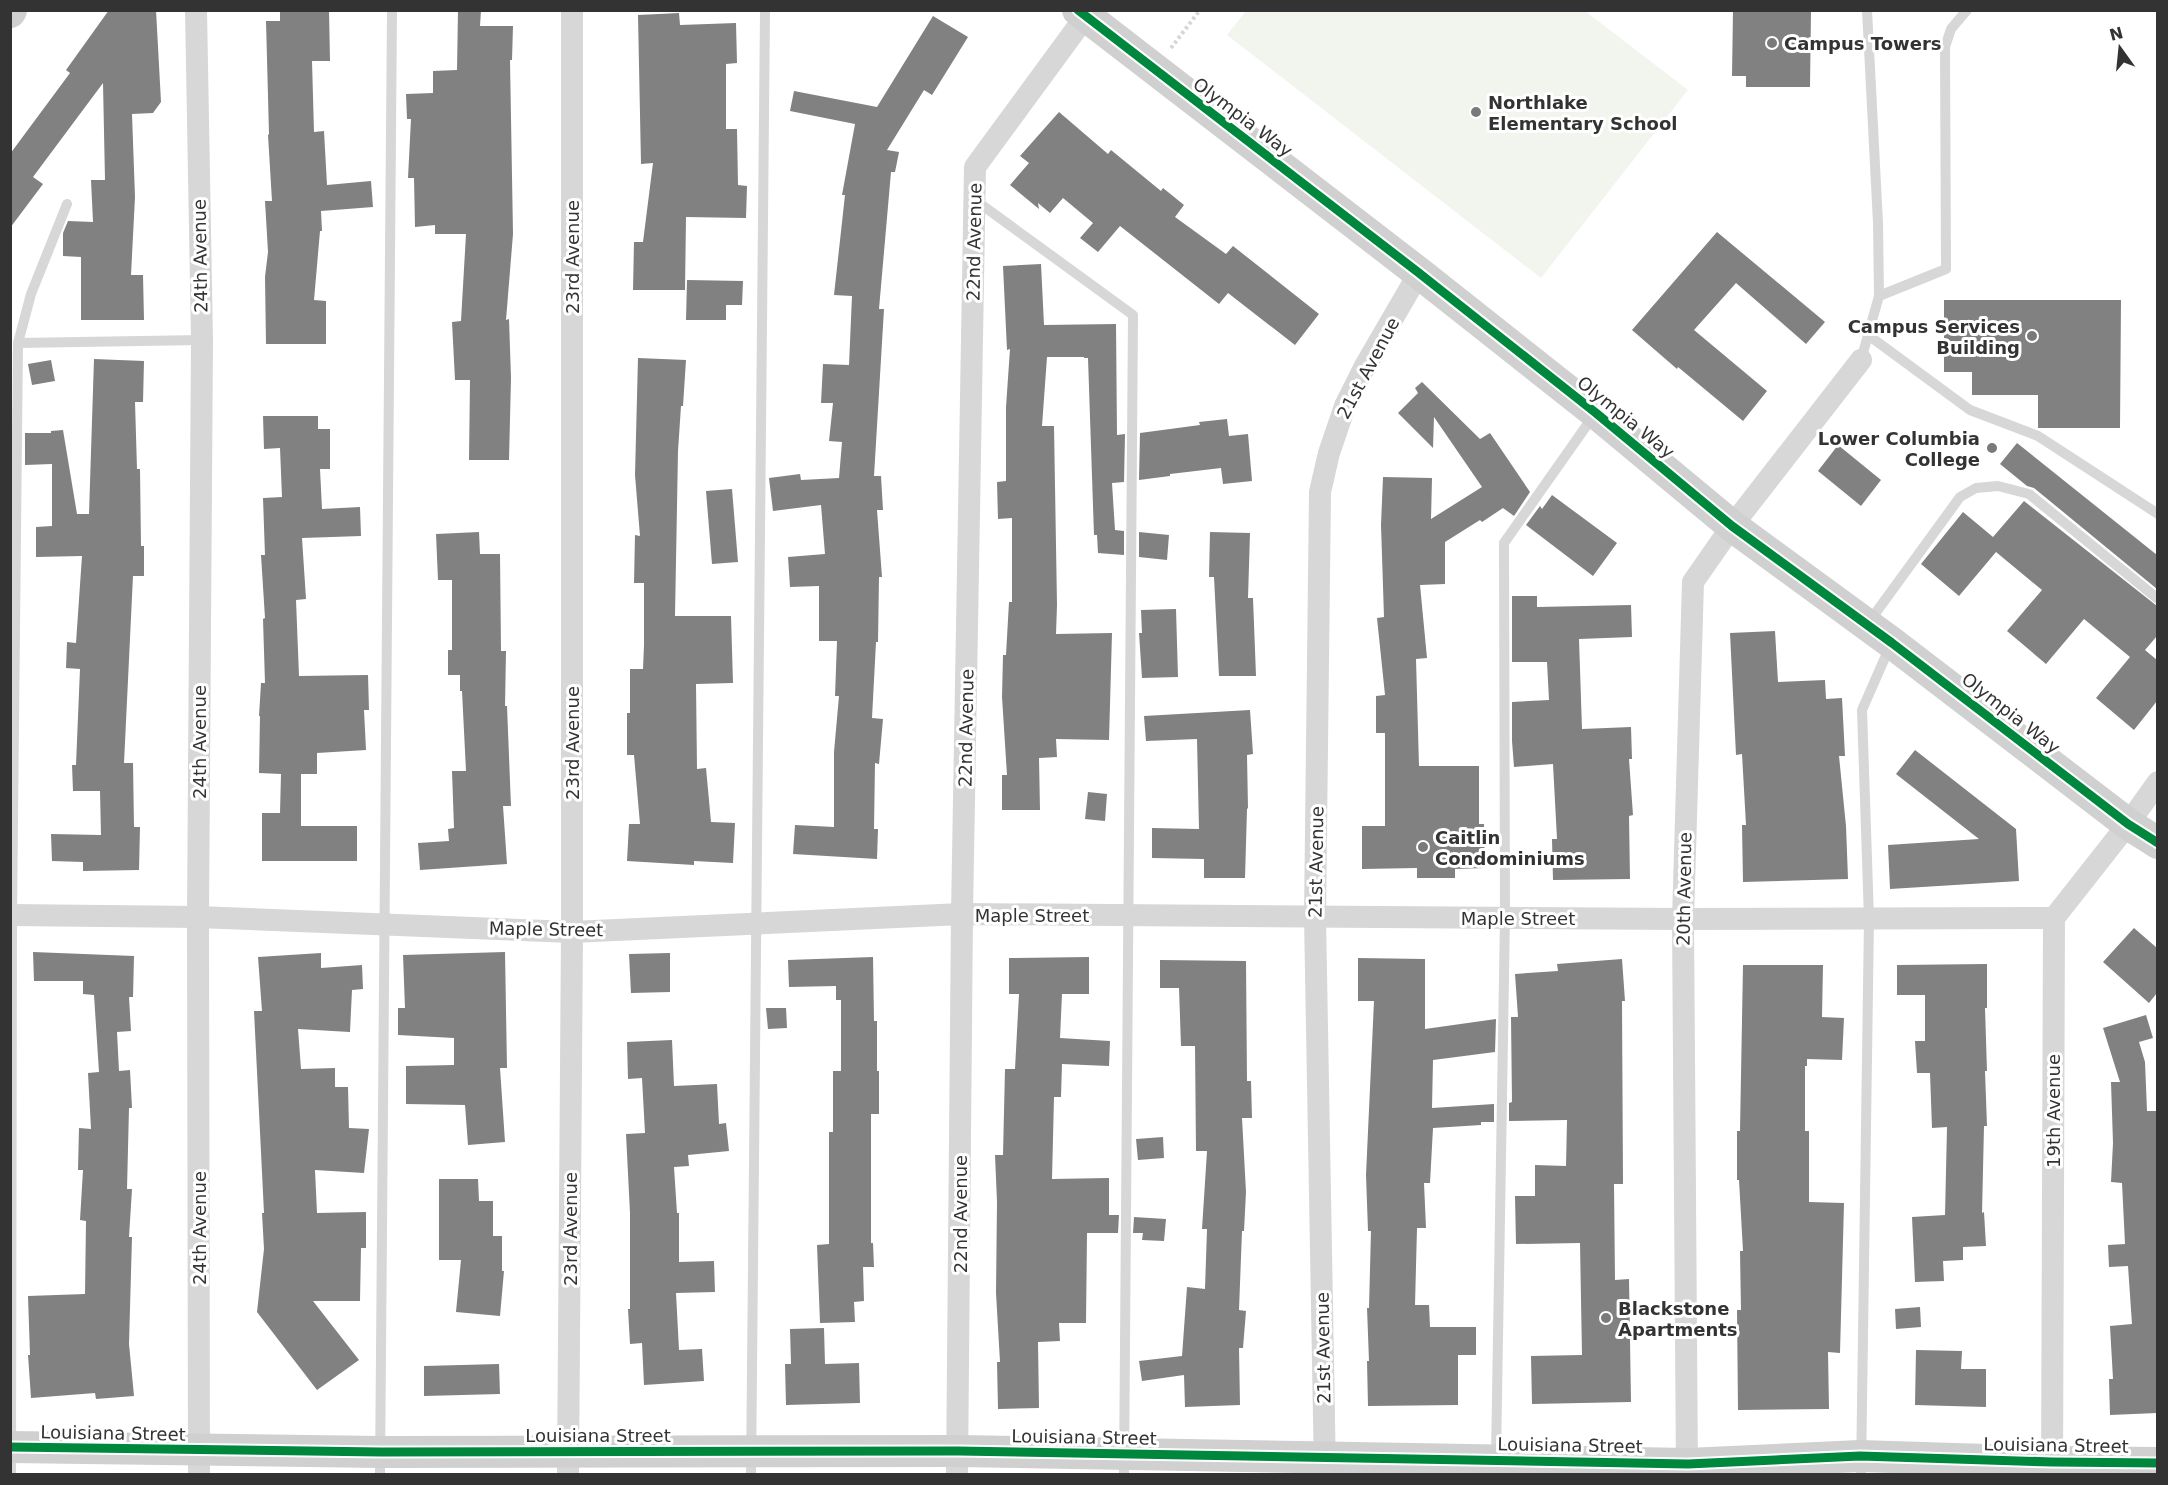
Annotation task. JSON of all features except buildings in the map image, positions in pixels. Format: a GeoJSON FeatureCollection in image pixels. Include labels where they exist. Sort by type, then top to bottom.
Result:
{"type":"FeatureCollection","features":[{"type":"Feature","properties":{"kind":"street","name":"24th Avenue"},"geometry":{"type":"LineString","coordinates":[[196,10],[202,340],[198,918],[200,1463]]}},
{"type":"Feature","properties":{"kind":"street","name":"23rd Avenue"},"geometry":{"type":"LineString","coordinates":[[568,1463],[572,932],[572,10]]}},
{"type":"Feature","properties":{"kind":"street","name":"Olympia Way"},"geometry":{"type":"LineString","coordinates":[[1081,14],[1419,273],[1596,413],[1732,526],[1867,624],[2128,824],[2157,843]]}},
{"type":"Feature","properties":{"kind":"street","name":"22nd Avenue"},"geometry":{"type":"LineString","coordinates":[[958,1463],[962,914],[975,167],[1081,14]]}},
{"type":"Feature","properties":{"kind":"street","name":"21st Avenue"},"geometry":{"type":"LineString","coordinates":[[1325,1466],[1315,916],[1320,492],[1329,453],[1345,406],[1365,366],[1419,273]]}},
{"type":"Feature","properties":{"kind":"street","name":"20th Avenue"},"geometry":{"type":"LineString","coordinates":[[1688,1469],[1683,919],[1693,582],[1732,526],[1861,360]]}},
{"type":"Feature","properties":{"kind":"street"},"geometry":{"type":"LineString","coordinates":[[2054,918],[2128,824],[2157,782]]}},
{"type":"Feature","properties":{"kind":"street","name":"Maple Street"},"geometry":{"type":"LineString","coordinates":[[11,915],[198,918],[572,932],[962,914],[1683,919],[2054,918]]}},
{"type":"Feature","properties":{"kind":"street","name":"19th Avenue"},"geometry":{"type":"LineString","coordinates":[[2052,1468],[2054,918]]}},
{"type":"Feature","properties":{"kind":"street","name":"Louisiana Street"},"geometry":{"type":"LineString","coordinates":[[11,1447],[200,1463],[958,1463],[1325,1466],[1496,1460],[1688,1469],[1861,1465],[2052,1468],[2157,1463]]}},
{"type":"Feature","properties":{"kind":"lane"},"geometry":{"type":"LineString","coordinates":[[380,1463],[392,10]]}},
{"type":"Feature","properties":{"kind":"lane"},"geometry":{"type":"LineString","coordinates":[[751,1463],[765,10]]}},
{"type":"Feature","properties":{"kind":"lane"},"geometry":{"type":"LineString","coordinates":[[1861,360],[1879,296],[1878,223],[1867,10]]}},
{"type":"Feature","properties":{"kind":"lane"},"geometry":{"type":"LineString","coordinates":[[1879,296],[1946,269],[1945,46],[1951,29],[1967,10]]}},
{"type":"Feature","properties":{"kind":"lane"},"geometry":{"type":"LineString","coordinates":[[975,200],[1133,315],[1125,1464]]}},
{"type":"Feature","properties":{"kind":"lane"},"geometry":{"type":"LineString","coordinates":[[11,1474],[11,915],[18,343],[31,294],[67,204]]}},
{"type":"Feature","properties":{"kind":"lane"},"geometry":{"type":"LineString","coordinates":[[1868,335],[1970,410],[2038,436],[2157,514]]}},
{"type":"Feature","properties":{"kind":"lane"},"geometry":{"type":"LineString","coordinates":[[18,343],[202,340]]}},
{"type":"Feature","properties":{"kind":"lane"},"geometry":{"type":"LineString","coordinates":[[1496,1460],[1504,917],[1504,543],[1596,413]]}},
{"type":"Feature","properties":{"kind":"lane"},"geometry":{"type":"LineString","coordinates":[[1867,624],[1960,497],[1976,489],[1998,486],[2029,494],[2157,599]]}},
{"type":"Feature","properties":{"kind":"lane"},"geometry":{"type":"LineString","coordinates":[[1861,1465],[1869,919],[1862,710],[1892,643]]}},
{"type":"Feature","properties":{"kind":"path"},"geometry":{"type":"LineString","coordinates":[[1155,70],[1200,10]]}},
{"type":"Feature","properties":{"kind":"shaded area","name":"Northlake Elementary School"},"geometry":{"type":"Polygon","coordinates":[[[1246,11],[1585,11],[1688,90],[1541,278],[1227,35],[1246,11]]]}},
{"type":"Feature","properties":{"kind":"cycle path"},"geometry":{"type":"LineString","coordinates":[[1078,10],[1419,273],[1596,413],[1732,526],[1892,643],[2128,824],[2158,843]]}},
{"type":"Feature","properties":{"kind":"cycle path"},"geometry":{"type":"LineString","coordinates":[[10,1447],[381,1452],[958,1451],[1688,1464],[1860,1456],[2158,1463]]}},
{"type":"Feature","properties":{"kind":"place","name":"Campus Towers"},"geometry":{"type":"Point","coordinates":[1772,43]}},
{"type":"Feature","properties":{"kind":"place","name":"Northlake Elementary School"},"geometry":{"type":"Point","coordinates":[1476,112]}},
{"type":"Feature","properties":{"kind":"place","name":"Campus Services Building"},"geometry":{"type":"Point","coordinates":[2032,336]}},
{"type":"Feature","properties":{"kind":"place","name":"Lower Columbia College"},"geometry":{"type":"Point","coordinates":[1992,448]}},
{"type":"Feature","properties":{"kind":"place","name":"Caitlin Condominiums"},"geometry":{"type":"Point","coordinates":[1423,847]}},
{"type":"Feature","properties":{"kind":"place","name":"Blackstone Apartments"},"geometry":{"type":"Point","coordinates":[1606,1318]}}]}
